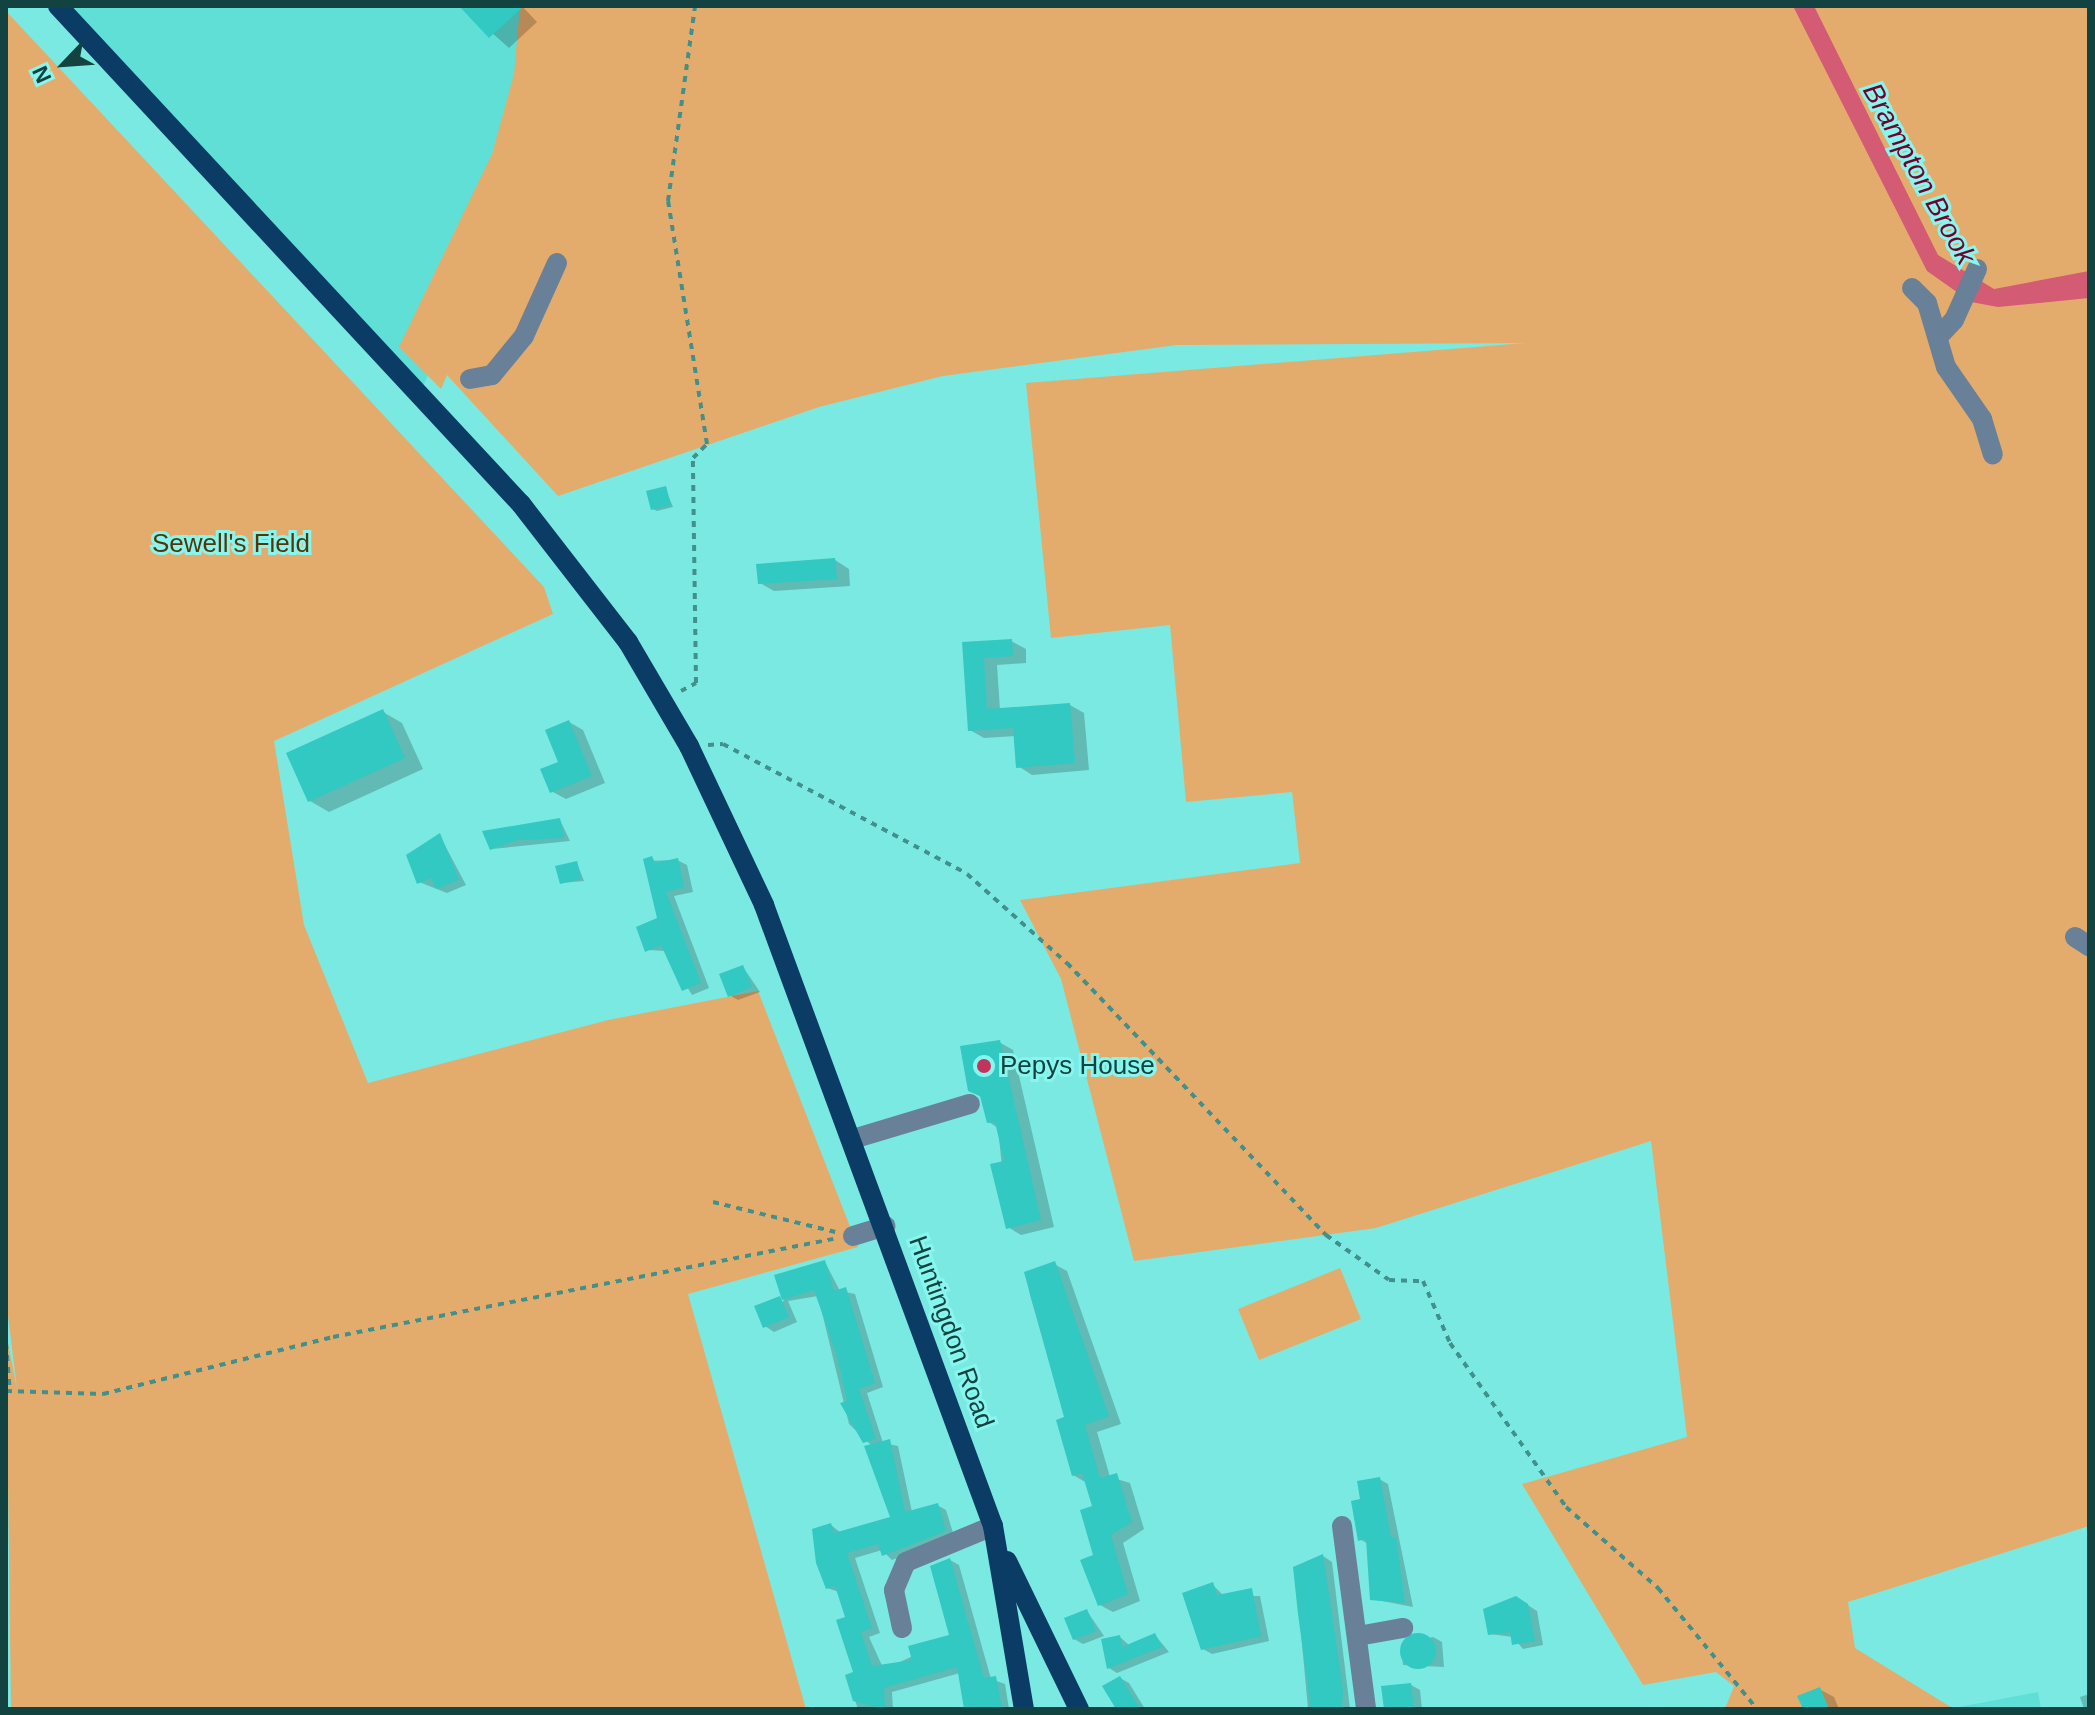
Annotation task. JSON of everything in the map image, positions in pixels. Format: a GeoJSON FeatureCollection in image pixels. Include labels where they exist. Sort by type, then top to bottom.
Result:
{"type":"FeatureCollection","features":[{"type":"Feature","properties":{"kind":"main road","name":"Huntingdon Road"},"geometry":{"type":"LineString","coordinates":[[58,6],[521,504],[628,642],[689,746],[764,905],[886,1226],[994,1531]]}},
{"type":"Feature","properties":{"kind":"main road"},"geometry":{"type":"LineString","coordinates":[[994,1531],[1024,1709]]}},
{"type":"Feature","properties":{"kind":"main road"},"geometry":{"type":"LineString","coordinates":[[994,1531],[1079,1709]]}},
{"type":"Feature","properties":{"kind":"street"},"geometry":{"type":"LineString","coordinates":[[470,379],[492,375],[524,336],[557,263]]}},
{"type":"Feature","properties":{"kind":"street"},"geometry":{"type":"LineString","coordinates":[[1939,336],[1960,309],[1977,269]]}},
{"type":"Feature","properties":{"kind":"street"},"geometry":{"type":"LineString","coordinates":[[1912,288],[1927,303],[1946,367],[1982,419],[1993,454]]}},
{"type":"Feature","properties":{"kind":"street"},"geometry":{"type":"LineString","coordinates":[[855,1143],[970,1104]]}},
{"type":"Feature","properties":{"kind":"street"},"geometry":{"type":"LineString","coordinates":[[848,1235],[886,1226]]}},
{"type":"Feature","properties":{"kind":"street"},"geometry":{"type":"LineString","coordinates":[[1342,1526],[1366,1709]]}},
{"type":"Feature","properties":{"kind":"street"},"geometry":{"type":"LineString","coordinates":[[902,1628],[894,1590],[906,1562],[994,1531]]}},
{"type":"Feature","properties":{"kind":"street"},"geometry":{"type":"LineString","coordinates":[[1358,1636],[1403,1628]]}},
{"type":"Feature","properties":{"kind":"path"},"geometry":{"type":"LineString","coordinates":[[685,695],[696,683],[693,458],[707,444],[668,201],[695,6]]}},
{"type":"Feature","properties":{"kind":"path"},"geometry":{"type":"LineString","coordinates":[[689,746],[723,744],[967,874],[1067,963],[1326,1235],[1389,1280],[1423,1281],[1450,1343],[1566,1507],[1658,1588],[1757,1709]]}},
{"type":"Feature","properties":{"kind":"path"},"geometry":{"type":"LineString","coordinates":[[713,1202],[848,1235]]}},
{"type":"Feature","properties":{"kind":"path"},"geometry":{"type":"LineString","coordinates":[[6,1343],[8,1393],[103,1394],[333,1337],[848,1235]]}},
{"type":"Feature","properties":{"kind":"shaded area"},"geometry":{"type":"Polygon","coordinates":[[[59,6],[581,6],[420,394],[59,6]]]}},
{"type":"Feature","properties":{"kind":"shaded area"},"geometry":{"type":"Polygon","coordinates":[[[1793,6],[1814,6],[1938,255],[1994,289],[2089,271],[2089,298],[1998,307],[1971,302],[1927,271],[1793,6]]]}},
{"type":"Feature","properties":{"kind":"shaded area"},"geometry":{"type":"Polygon","coordinates":[[[2038,1692],[2041,1709],[1954,1709],[1954,1708],[2038,1692]]]}},
{"type":"Feature","properties":{"kind":"green space"},"geometry":{"type":"Polygon","coordinates":[[[520,6],[2089,6],[2089,1526],[1848,1602],[1855,1648],[1954,1709],[1725,1709],[1734,1686],[1716,1672],[1643,1685],[1522,1484],[1687,1437],[1651,1141],[1376,1228],[1134,1261],[1061,979],[1020,900],[1300,863],[1292,792],[1186,802],[1170,625],[1051,638],[1026,383],[1525,343],[1177,345],[943,376],[819,407],[558,496],[447,375],[441,389],[399,347],[492,154],[514,74],[520,6]]]}},
{"type":"Feature","properties":{"kind":"green space","name":"Sewell's Field"},"geometry":{"type":"Polygon","coordinates":[[[6,11],[544,587],[553,614],[274,741],[304,925],[368,1083],[608,1020],[758,991],[858,1247],[688,1294],[806,1709],[11,1709],[6,1333],[17,1389],[6,1300],[6,11]]]}},
{"type":"Feature","properties":{"kind":"green space"},"geometry":{"type":"Polygon","coordinates":[[[1340,1268],[1361,1319],[1259,1360],[1238,1309],[1340,1268]]]}},
{"type":"Feature","properties":{"kind":"building"},"geometry":{"type":"Polygon","coordinates":[[[459,6],[524,6],[489,38],[459,6]]]}},
{"type":"Feature","properties":{"kind":"building"},"geometry":{"type":"Polygon","coordinates":[[[666,486],[671,505],[651,510],[646,491],[666,486]]]}},
{"type":"Feature","properties":{"kind":"building"},"geometry":{"type":"Polygon","coordinates":[[[835,558],[837,579],[758,584],[756,564],[835,558]]]}},
{"type":"Feature","properties":{"kind":"building"},"geometry":{"type":"Polygon","coordinates":[[[1012,639],[1013,656],[984,658],[987,709],[1070,703],[1075,763],[1016,768],[1013,728],[968,731],[962,642],[1012,639]]]}},
{"type":"Feature","properties":{"kind":"building"},"geometry":{"type":"Polygon","coordinates":[[[383,709],[405,758],[308,802],[286,753],[383,709]]]}},
{"type":"Feature","properties":{"kind":"building"},"geometry":{"type":"Polygon","coordinates":[[[569,720],[592,776],[550,793],[540,769],[558,762],[545,730],[569,720]]]}},
{"type":"Feature","properties":{"kind":"building"},"geometry":{"type":"Polygon","coordinates":[[[560,818],[564,838],[517,840],[490,850],[482,831],[560,818]]]}},
{"type":"Feature","properties":{"kind":"building"},"geometry":{"type":"Polygon","coordinates":[[[440,833],[459,880],[436,889],[431,878],[417,884],[406,855],[440,833]]]}},
{"type":"Feature","properties":{"kind":"building"},"geometry":{"type":"Polygon","coordinates":[[[652,856],[655,863],[678,858],[684,887],[666,892],[701,983],[682,991],[661,945],[645,952],[636,927],[657,918],[643,859],[652,856]]]}},
{"type":"Feature","properties":{"kind":"building"},"geometry":{"type":"Polygon","coordinates":[[[577,861],[581,879],[560,884],[555,866],[577,861]]]}},
{"type":"Feature","properties":{"kind":"building"},"geometry":{"type":"Polygon","coordinates":[[[743,965],[752,987],[728,997],[719,974],[743,965]]]}},
{"type":"Feature","properties":{"kind":"building"},"geometry":{"type":"Polygon","coordinates":[[[1000,1040],[1041,1220],[1006,1229],[990,1164],[1004,1161],[995,1122],[987,1123],[980,1096],[968,1091],[960,1046],[1000,1040]]]}},
{"type":"Feature","properties":{"kind":"building"},"geometry":{"type":"Polygon","coordinates":[[[825,1260],[834,1291],[846,1287],[875,1383],[859,1389],[876,1439],[863,1443],[840,1403],[847,1401],[837,1356],[814,1290],[782,1300],[774,1275],[825,1260]]]}},
{"type":"Feature","properties":{"kind":"building"},"geometry":{"type":"Polygon","coordinates":[[[1055,1261],[1109,1416],[1085,1425],[1100,1478],[1117,1473],[1132,1522],[1111,1535],[1128,1594],[1098,1606],[1080,1560],[1093,1555],[1080,1510],[1092,1506],[1082,1473],[1072,1476],[1056,1420],[1064,1417],[1024,1272],[1055,1261]]]}},
{"type":"Feature","properties":{"kind":"building"},"geometry":{"type":"Polygon","coordinates":[[[780,1296],[789,1317],[763,1328],[754,1306],[780,1296]]]}},
{"type":"Feature","properties":{"kind":"building"},"geometry":{"type":"Polygon","coordinates":[[[890,1439],[905,1512],[938,1503],[946,1531],[882,1556],[878,1544],[847,1553],[872,1628],[861,1632],[872,1666],[912,1660],[908,1646],[949,1635],[930,1566],[950,1558],[984,1678],[996,1676],[1002,1709],[964,1709],[957,1667],[884,1688],[885,1709],[853,1701],[845,1675],[853,1672],[836,1620],[845,1617],[835,1586],[826,1589],[816,1563],[812,1529],[831,1523],[834,1533],[890,1517],[864,1446],[890,1439]]]}},
{"type":"Feature","properties":{"kind":"building"},"geometry":{"type":"Polygon","coordinates":[[[1380,1477],[1391,1538],[1396,1537],[1405,1603],[1370,1600],[1366,1539],[1358,1541],[1351,1501],[1360,1499],[1357,1481],[1380,1477]]]}},
{"type":"Feature","properties":{"kind":"building"},"geometry":{"type":"Polygon","coordinates":[[[1323,1554],[1343,1690],[1342,1709],[1311,1709],[1298,1614],[1293,1567],[1323,1554]]]}},
{"type":"Feature","properties":{"kind":"building"},"geometry":{"type":"Polygon","coordinates":[[[1213,1582],[1217,1595],[1252,1588],[1261,1636],[1201,1650],[1182,1593],[1213,1582]]]}},
{"type":"Feature","properties":{"kind":"building"},"geometry":{"type":"Polygon","coordinates":[[[1516,1596],[1528,1604],[1535,1641],[1512,1645],[1510,1632],[1488,1635],[1483,1609],[1516,1596]]]}},
{"type":"Feature","properties":{"kind":"building"},"geometry":{"type":"Polygon","coordinates":[[[1087,1609],[1096,1631],[1073,1640],[1064,1618],[1087,1609]]]}},
{"type":"Feature","properties":{"kind":"building"},"geometry":{"type":"Polygon","coordinates":[[[1155,1633],[1162,1647],[1107,1669],[1101,1639],[1120,1635],[1122,1647],[1155,1633]]]}},
{"type":"Feature","properties":{"kind":"building"},"geometry":{"type":"Polygon","coordinates":[[[1418,1633],[1430,1639],[1436,1651],[1430,1663],[1418,1669],[1406,1663],[1400,1651],[1406,1639],[1418,1633]]]}},
{"type":"Feature","properties":{"kind":"building"},"geometry":{"type":"Polygon","coordinates":[[[1120,1676],[1140,1709],[1116,1709],[1102,1686],[1120,1676]]]}},
{"type":"Feature","properties":{"kind":"building"},"geometry":{"type":"Polygon","coordinates":[[[1411,1683],[1414,1709],[1384,1709],[1381,1686],[1411,1683]]]}},
{"type":"Feature","properties":{"kind":"building"},"geometry":{"type":"Polygon","coordinates":[[[1820,1687],[1829,1709],[1803,1709],[1797,1696],[1820,1687]]]}},
{"type":"Feature","properties":{"kind":"place","name":"Pepys House"},"geometry":{"type":"Point","coordinates":[984,1066]}},
{"type":"Feature","properties":{"kind":"water label","name":"Brampton Brook"},"geometry":{"type":"Point","coordinates":[1919,174]}}]}
